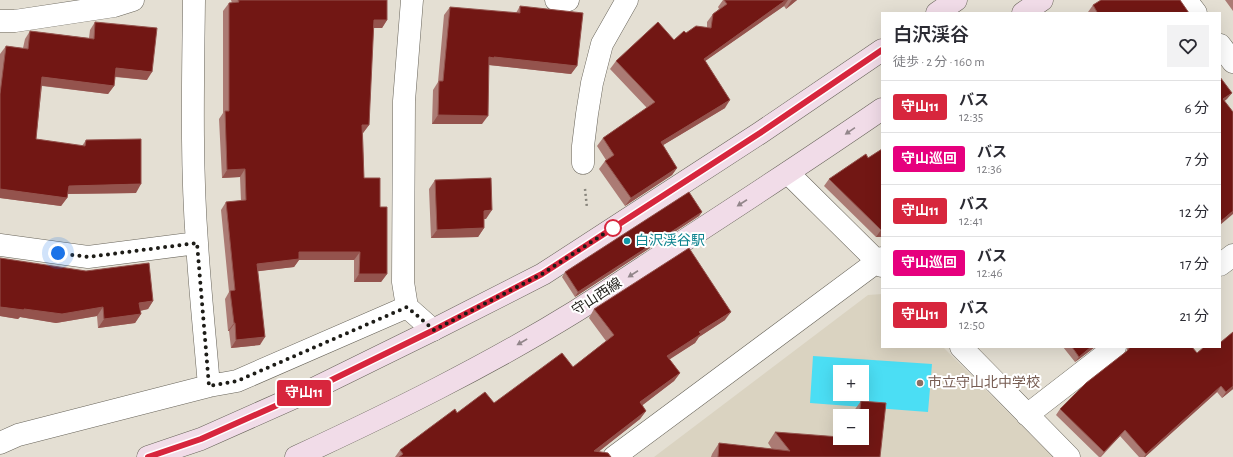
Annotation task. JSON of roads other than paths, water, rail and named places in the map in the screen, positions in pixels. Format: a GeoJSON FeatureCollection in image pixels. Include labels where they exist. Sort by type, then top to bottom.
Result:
{"type":"FeatureCollection","features":[{"type":"Feature","properties":{"kind":"main road"},"geometry":{"type":"LineString","coordinates":[[938,12],[956,0]]}},
{"type":"Feature","properties":{"kind":"main road"},"geometry":{"type":"LineString","coordinates":[[1024,12],[1042,0]]}},
{"type":"Feature","properties":{"kind":"main road"},"geometry":{"type":"LineString","coordinates":[[148,457],[201,439],[295,398],[434,330],[542,274],[760,133],[881,51]]}},
{"type":"Feature","properties":{"kind":"main road","name":"守山西線"},"geometry":{"type":"LineString","coordinates":[[296,457],[366,424],[507,351],[576,311],[788,173],[881,110]]}},
{"type":"Feature","properties":{"kind":"street"},"geometry":{"type":"LineString","coordinates":[[0,21],[15,21],[114,6],[133,0]]}},
{"type":"Feature","properties":{"kind":"street"},"geometry":{"type":"LineString","coordinates":[[194,0],[194,196],[209,386]]}},
{"type":"Feature","properties":{"kind":"street"},"geometry":{"type":"LineString","coordinates":[[412,0],[404,101],[403,282],[407,307],[434,330]]}},
{"type":"Feature","properties":{"kind":"street"},"geometry":{"type":"LineString","coordinates":[[556,0],[568,0]]}},
{"type":"Feature","properties":{"kind":"street"},"geometry":{"type":"LineString","coordinates":[[583,163],[583,146],[587,114],[592,83],[602,44],[627,0]]}},
{"type":"Feature","properties":{"kind":"street"},"geometry":{"type":"LineString","coordinates":[[1186,0],[1195,12]]}},
{"type":"Feature","properties":{"kind":"street"},"geometry":{"type":"LineString","coordinates":[[614,457],[880,262],[788,173]]}},
{"type":"Feature","properties":{"kind":"street"},"geometry":{"type":"LineString","coordinates":[[0,245],[88,257],[197,243]]}},
{"type":"Feature","properties":{"kind":"street"},"geometry":{"type":"LineString","coordinates":[[1221,264],[1233,255]]}},
{"type":"Feature","properties":{"kind":"street"},"geometry":{"type":"LineString","coordinates":[[0,443],[18,435],[209,386],[237,381],[407,307]]}},
{"type":"Feature","properties":{"kind":"street"},"geometry":{"type":"LineString","coordinates":[[962,348],[1069,457]]}},
{"type":"Feature","properties":{"kind":"street"},"geometry":{"type":"LineString","coordinates":[[1027,415],[1114,348]]}},
{"type":"Feature","properties":{"kind":"water"},"geometry":{"type":"Polygon","coordinates":[[[813,356],[932,364],[928,412],[810,403],[813,356]]]}},
{"type":"Feature","properties":{"kind":"place","name":"白沢渓谷駅"},"geometry":{"type":"Point","coordinates":[627,241]}},
{"type":"Feature","properties":{"kind":"place","name":"市立守山北中学校"},"geometry":{"type":"Point","coordinates":[920,383]}}]}
